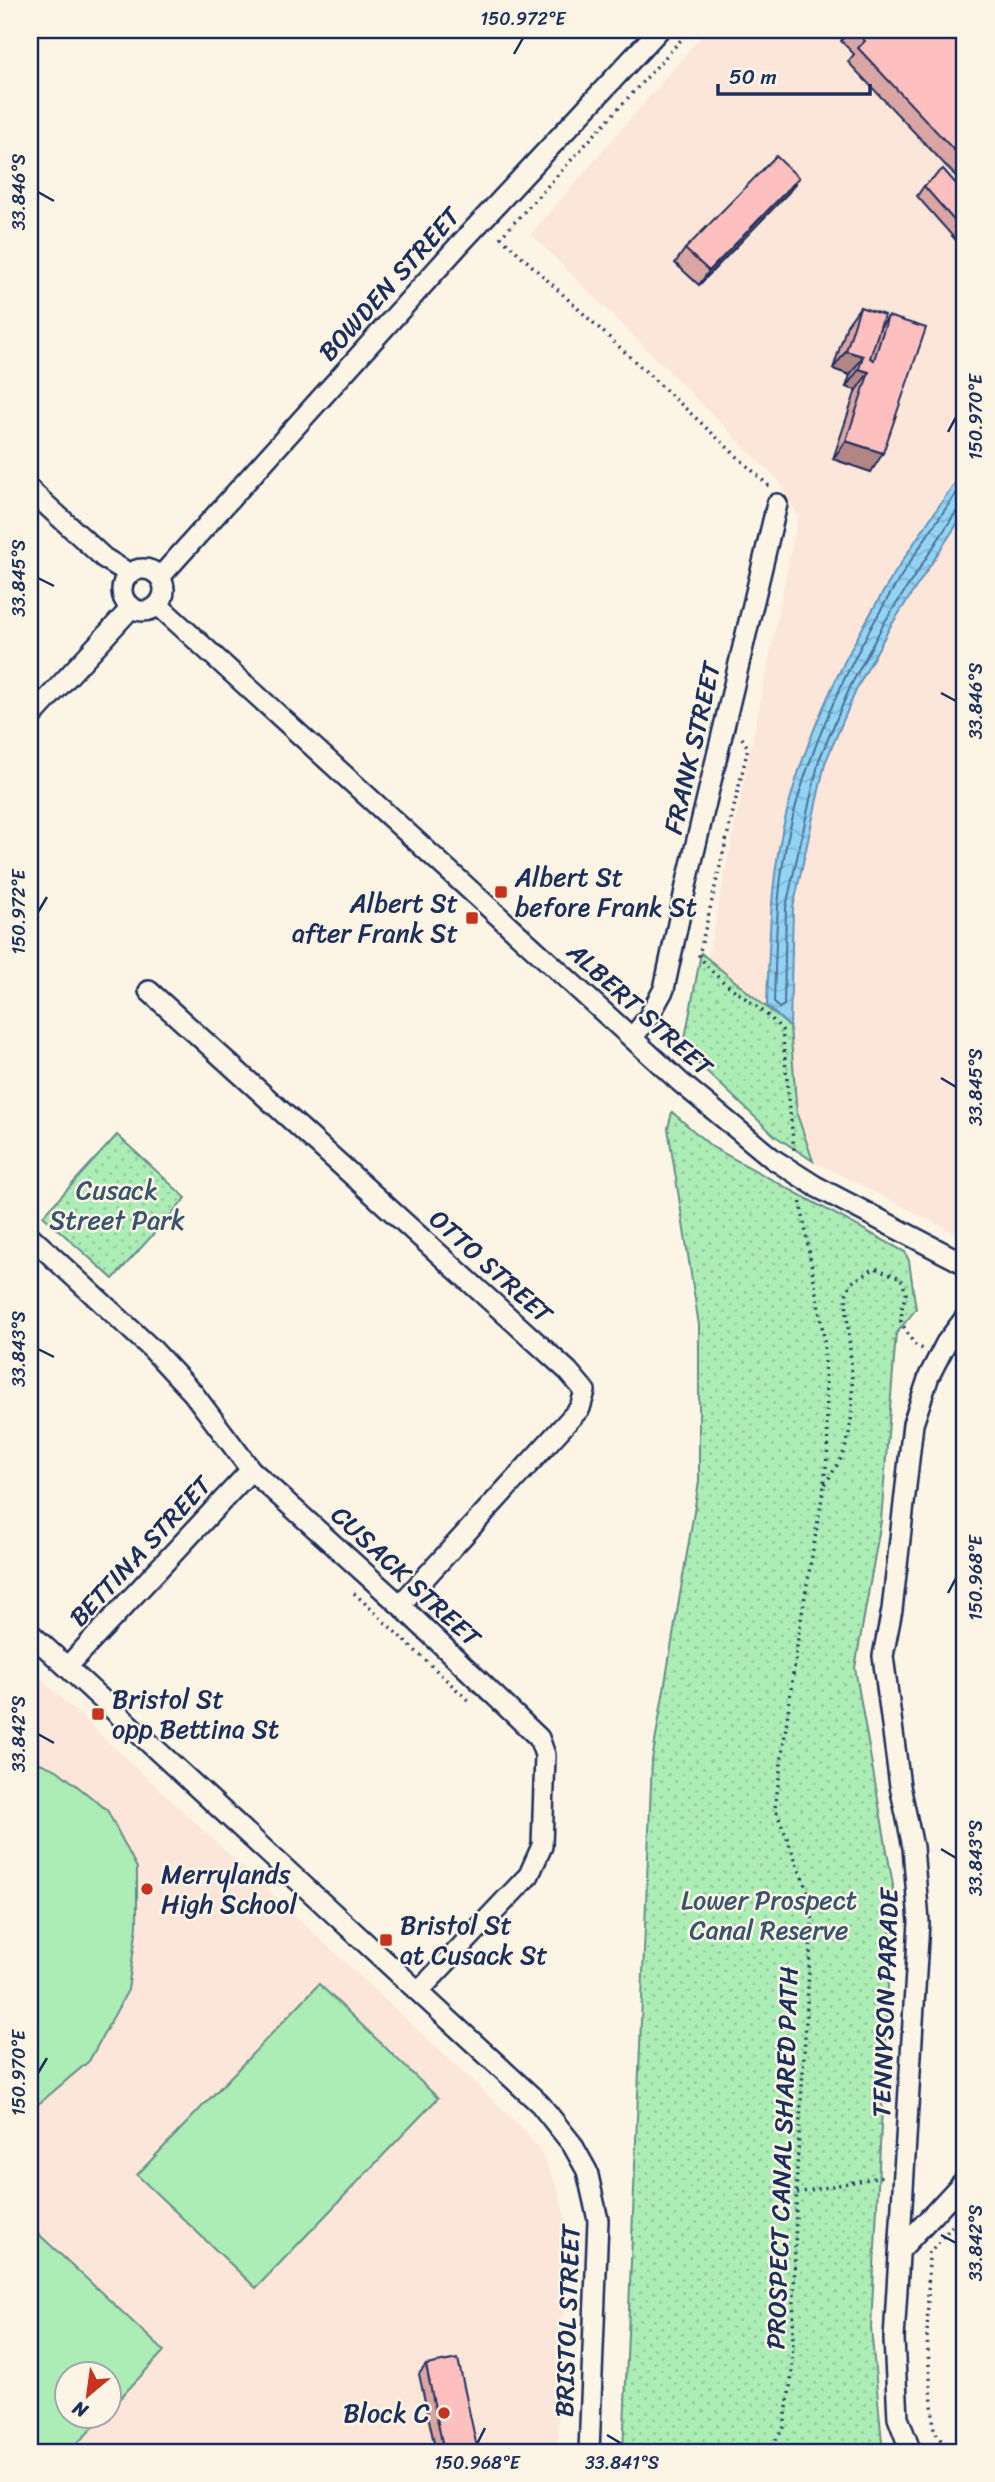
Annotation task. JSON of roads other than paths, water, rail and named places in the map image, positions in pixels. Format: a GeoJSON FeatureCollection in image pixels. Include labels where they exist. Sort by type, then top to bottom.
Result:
{"type":"FeatureCollection","features":[{"type":"Feature","properties":{"kind":"street","name":"BOWDEN STREET"},"geometry":{"type":"LineString","coordinates":[[160,577],[459,245],[660,30]]}},
{"type":"Feature","properties":{"kind":"street"},"geometry":{"type":"LineString","coordinates":[[30,490],[104,558],[130,574]]}},
{"type":"Feature","properties":{"kind":"street","name":"FRANK STREET"},"geometry":{"type":"LineString","coordinates":[[632,1038],[648,1018],[664,989],[777,504]]}},
{"type":"Feature","properties":{"kind":"street"},"geometry":{"type":"LineString","coordinates":[[145,569],[160,577],[164,595],[158,605],[145,611],[132,607],[123,595],[123,587],[130,574],[145,569]]}},
{"type":"Feature","properties":{"kind":"street","name":"ALBERT STREET"},"geometry":{"type":"LineString","coordinates":[[158,605],[717,1114],[773,1159],[817,1187],[965,1264]]}},
{"type":"Feature","properties":{"kind":"street"},"geometry":{"type":"LineString","coordinates":[[30,718],[132,607]]}},
{"type":"Feature","properties":{"kind":"street","name":"OTTO STREET"},"geometry":{"type":"LineString","coordinates":[[149,991],[568,1371],[586,1391],[580,1408],[400,1605]]}},
{"type":"Feature","properties":{"kind":"street","name":"CUSACK STREET"},"geometry":{"type":"LineString","coordinates":[[30,1236],[153,1350],[192,1393],[251,1470],[400,1605],[539,1738],[545,1755],[542,1846],[529,1875],[419,1991]]}},
{"type":"Feature","properties":{"kind":"street","name":"TENNYSON PARADE"},"geometry":{"type":"LineString","coordinates":[[911,2452],[898,2418],[894,2339],[919,1922],[913,1847],[900,1786],[883,1656],[892,1610],[912,1424],[938,1357],[965,1318]]}},
{"type":"Feature","properties":{"kind":"street","name":"BETTINA STREET"},"geometry":{"type":"LineString","coordinates":[[67,1667],[251,1470]]}},
{"type":"Feature","properties":{"kind":"street","name":"BRISTOL STREET"},"geometry":{"type":"LineString","coordinates":[[30,1633],[540,2104],[572,2144],[587,2171],[598,2220],[589,2452]]}},
{"type":"Feature","properties":{"kind":"street"},"geometry":{"type":"LineString","coordinates":[[901,2249],[965,2180]]}},
{"type":"Feature","properties":{"kind":"water"},"geometry":{"type":"Polygon","coordinates":[[[965,469],[965,512],[890,627],[857,688],[825,763],[793,908],[790,1027],[767,1006],[775,875],[782,832],[795,782],[832,687],[855,642],[907,553],[965,469]]]}},
{"type":"Feature","properties":{"kind":"place","name":"Albert St before Frank St"},"geometry":{"type":"Point","coordinates":[501,892]}},
{"type":"Feature","properties":{"kind":"place","name":"Albert St after Frank St"},"geometry":{"type":"Point","coordinates":[472,918]}},
{"type":"Feature","properties":{"kind":"place","name":"Bristol St opp Bettina St"},"geometry":{"type":"Point","coordinates":[98,1714]}},
{"type":"Feature","properties":{"kind":"place","name":"Merrylands High School"},"geometry":{"type":"Point","coordinates":[147,1889]}},
{"type":"Feature","properties":{"kind":"place","name":"Bristol St at Cusack St"},"geometry":{"type":"Point","coordinates":[386,1940]}},
{"type":"Feature","properties":{"kind":"place","name":"Block C"},"geometry":{"type":"Point","coordinates":[444,2413]}},
{"type":"Feature","properties":{"kind":"park label","name":"Cusack Street Park"},"geometry":{"type":"Point","coordinates":[117,1205]}},
{"type":"Feature","properties":{"kind":"park label","name":"Lower Prospect Canal Reserve"},"geometry":{"type":"Point","coordinates":[769,1915]}}]}
